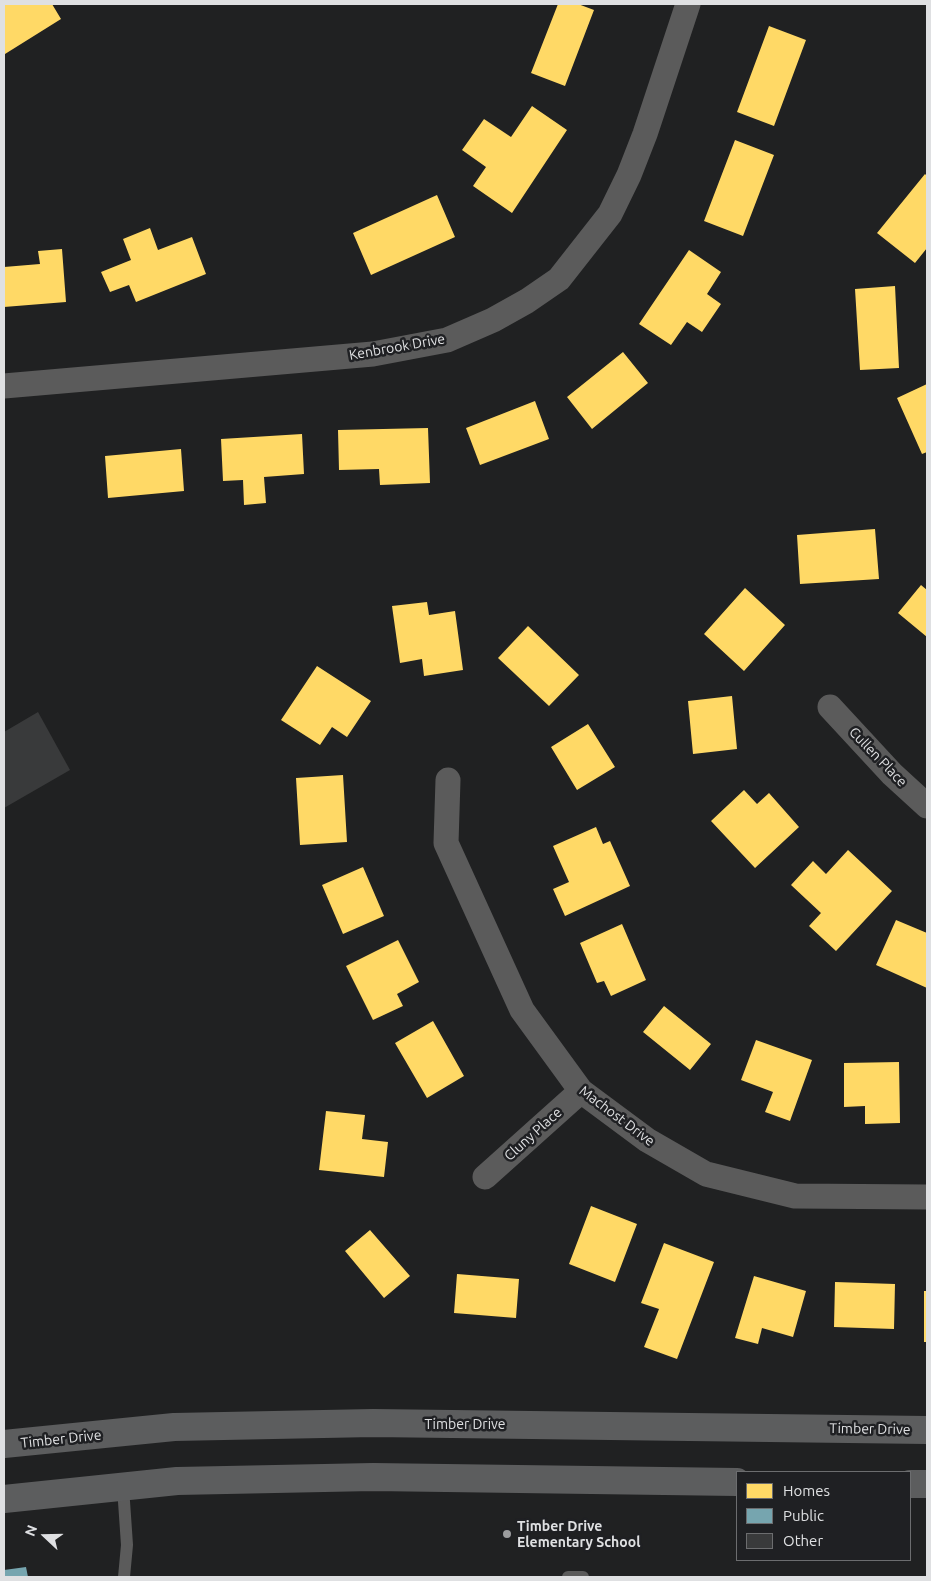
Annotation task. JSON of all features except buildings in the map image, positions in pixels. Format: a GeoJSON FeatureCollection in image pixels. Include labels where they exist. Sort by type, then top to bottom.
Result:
{"type":"FeatureCollection","features":[{"type":"Feature","properties":{"kind":"main road","name":"Timber Drive"},"geometry":{"type":"LineString","coordinates":[[4,1444],[174,1427],[363,1423],[927,1430]]}},
{"type":"Feature","properties":{"kind":"main road"},"geometry":{"type":"LineString","coordinates":[[4,1499],[177,1481],[374,1478],[736,1482]]}},
{"type":"Feature","properties":{"kind":"main road"},"geometry":{"type":"LineString","coordinates":[[911,1484],[927,1484]]}},
{"type":"Feature","properties":{"kind":"street","name":"Kenbrook Drive"},"geometry":{"type":"LineString","coordinates":[[4,386],[373,354],[447,340],[494,320],[527,301],[559,279],[610,214],[629,175],[645,134],[688,4]]}},
{"type":"Feature","properties":{"kind":"street","name":"Cullen Place"},"geometry":{"type":"LineString","coordinates":[[830,707],[892,774],[927,806]]}},
{"type":"Feature","properties":{"kind":"street","name":"Machost Drive"},"geometry":{"type":"LineString","coordinates":[[448,780],[446,843],[522,1010],[581,1091],[647,1140],[706,1174],[795,1196],[927,1197]]}},
{"type":"Feature","properties":{"kind":"street","name":"Cluny Place"},"geometry":{"type":"LineString","coordinates":[[485,1177],[581,1091]]}},
{"type":"Feature","properties":{"kind":"lane"},"geometry":{"type":"LineString","coordinates":[[123,1487],[127,1545],[124,1577]]}},
{"type":"Feature","properties":{"kind":"lane"},"geometry":{"type":"LineString","coordinates":[[568,1577],[583,1577]]}},
{"type":"Feature","properties":{"kind":"place","name":"Timber Drive Elementary School"},"geometry":{"type":"Point","coordinates":[507,1534]}}]}
